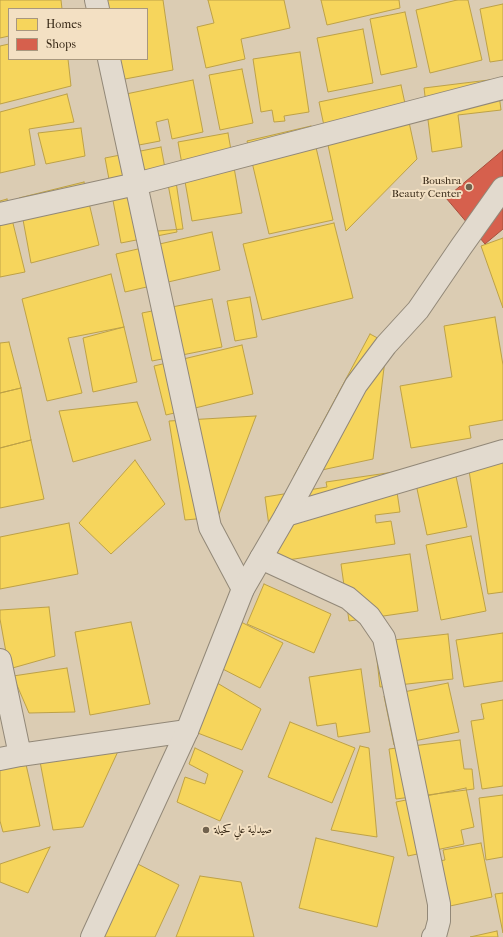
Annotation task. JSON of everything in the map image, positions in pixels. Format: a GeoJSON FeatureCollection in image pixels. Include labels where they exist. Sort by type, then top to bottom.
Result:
{"type":"FeatureCollection","features":[{"type":"Feature","properties":{"kind":"street"},"geometry":{"type":"LineString","coordinates":[[109,60],[210,527],[243,589]]}},
{"type":"Feature","properties":{"kind":"street"},"geometry":{"type":"LineString","coordinates":[[0,214],[136,184],[503,88]]}},
{"type":"Feature","properties":{"kind":"street"},"geometry":{"type":"LineString","coordinates":[[92,937],[187,731],[243,589],[286,515],[356,385],[386,345],[418,310],[461,246],[503,188]]}},
{"type":"Feature","properties":{"kind":"street"},"geometry":{"type":"LineString","coordinates":[[286,515],[503,451]]}},
{"type":"Feature","properties":{"kind":"street"},"geometry":{"type":"LineString","coordinates":[[261,558],[348,598],[369,616],[384,638],[439,904],[439,921],[435,936],[433,937]]}},
{"type":"Feature","properties":{"kind":"street"},"geometry":{"type":"LineString","coordinates":[[0,660],[10,757],[187,731]]}},
{"type":"Feature","properties":{"kind":"building: Homes"},"geometry":{"type":"Polygon","coordinates":[[[0,0],[61,0],[62,8],[8,8],[8,36],[0,38],[0,0]]]}},
{"type":"Feature","properties":{"kind":"building: Homes"},"geometry":{"type":"Polygon","coordinates":[[[90,0],[163,0],[173,70],[109,82],[104,60],[148,60],[148,8],[92,8],[90,0]]]}},
{"type":"Feature","properties":{"kind":"building: Homes"},"geometry":{"type":"Polygon","coordinates":[[[208,0],[284,0],[290,28],[241,39],[245,59],[206,68],[197,27],[214,23],[208,0]]]}},
{"type":"Feature","properties":{"kind":"building: Homes"},"geometry":{"type":"Polygon","coordinates":[[[321,0],[399,0],[400,8],[327,25],[321,0]]]}},
{"type":"Feature","properties":{"kind":"building: Homes"},"geometry":{"type":"Polygon","coordinates":[[[457,0],[468,0],[482,60],[430,73],[416,10],[457,0]]]}},
{"type":"Feature","properties":{"kind":"building: Homes"},"geometry":{"type":"Polygon","coordinates":[[[503,4],[503,60],[490,62],[480,9],[503,4]]]}},
{"type":"Feature","properties":{"kind":"building: Homes"},"geometry":{"type":"Polygon","coordinates":[[[405,12],[417,67],[381,75],[370,19],[405,12]]]}},
{"type":"Feature","properties":{"kind":"building: Homes"},"geometry":{"type":"Polygon","coordinates":[[[363,29],[373,83],[328,92],[317,38],[363,29]]]}},
{"type":"Feature","properties":{"kind":"building: Homes"},"geometry":{"type":"Polygon","coordinates":[[[8,44],[8,60],[68,60],[71,86],[0,104],[0,46],[8,44]]]}},
{"type":"Feature","properties":{"kind":"building: Homes"},"geometry":{"type":"Polygon","coordinates":[[[300,52],[309,112],[284,116],[285,121],[274,122],[272,110],[261,112],[253,59],[300,52]]]}},
{"type":"Feature","properties":{"kind":"building: Homes"},"geometry":{"type":"Polygon","coordinates":[[[242,69],[253,123],[220,130],[209,75],[242,69]]]}},
{"type":"Feature","properties":{"kind":"building: Homes"},"geometry":{"type":"Polygon","coordinates":[[[497,79],[501,110],[458,115],[462,147],[432,152],[424,88],[497,79]]]}},
{"type":"Feature","properties":{"kind":"building: Homes"},"geometry":{"type":"Polygon","coordinates":[[[193,80],[203,132],[172,139],[168,119],[156,122],[160,141],[118,149],[107,98],[193,80]]]}},
{"type":"Feature","properties":{"kind":"building: Homes"},"geometry":{"type":"Polygon","coordinates":[[[401,85],[417,159],[346,231],[319,102],[401,85]]]}},
{"type":"Feature","properties":{"kind":"building: Homes"},"geometry":{"type":"Polygon","coordinates":[[[67,94],[74,122],[29,129],[35,165],[0,173],[0,112],[67,94]]]}},
{"type":"Feature","properties":{"kind":"building: Homes"},"geometry":{"type":"Polygon","coordinates":[[[311,126],[333,220],[269,234],[247,141],[311,126]]]}},
{"type":"Feature","properties":{"kind":"building: Homes"},"geometry":{"type":"Polygon","coordinates":[[[81,128],[85,156],[46,164],[38,133],[81,128]]]}},
{"type":"Feature","properties":{"kind":"building: Homes"},"geometry":{"type":"Polygon","coordinates":[[[228,133],[242,213],[192,221],[178,142],[228,133]]]}},
{"type":"Feature","properties":{"kind":"building: Homes"},"geometry":{"type":"Polygon","coordinates":[[[161,147],[177,232],[121,243],[105,158],[161,147]]]}},
{"type":"Feature","properties":{"kind":"building: Homes"},"geometry":{"type":"Polygon","coordinates":[[[174,168],[183,229],[145,232],[128,175],[174,168]]]}},
{"type":"Feature","properties":{"kind":"building: Homes"},"geometry":{"type":"Polygon","coordinates":[[[84,182],[99,245],[31,263],[19,198],[84,182]]]}},
{"type":"Feature","properties":{"kind":"building: Homes"},"geometry":{"type":"Polygon","coordinates":[[[7,199],[25,272],[0,277],[0,201],[7,199]]]}},
{"type":"Feature","properties":{"kind":"building: Homes"},"geometry":{"type":"Polygon","coordinates":[[[334,223],[353,298],[262,320],[243,244],[334,223]]]}},
{"type":"Feature","properties":{"kind":"building: Homes"},"geometry":{"type":"Polygon","coordinates":[[[212,232],[220,270],[125,292],[116,254],[212,232]]]}},
{"type":"Feature","properties":{"kind":"building: Homes"},"geometry":{"type":"Polygon","coordinates":[[[503,238],[503,308],[481,246],[503,238]]]}},
{"type":"Feature","properties":{"kind":"building: Homes"},"geometry":{"type":"Polygon","coordinates":[[[111,274],[124,327],[68,338],[82,393],[47,401],[22,299],[111,274]]]}},
{"type":"Feature","properties":{"kind":"building: Homes"},"geometry":{"type":"Polygon","coordinates":[[[250,297],[257,337],[235,341],[227,301],[250,297]]]}},
{"type":"Feature","properties":{"kind":"building: Homes"},"geometry":{"type":"Polygon","coordinates":[[[212,299],[222,347],[152,361],[142,313],[212,299]]]}},
{"type":"Feature","properties":{"kind":"building: Homes"},"geometry":{"type":"Polygon","coordinates":[[[495,317],[503,365],[503,420],[469,426],[471,438],[411,448],[400,386],[452,377],[444,326],[495,317]]]}},
{"type":"Feature","properties":{"kind":"building: Homes"},"geometry":{"type":"Polygon","coordinates":[[[124,327],[137,382],[93,392],[83,338],[124,327]]]}},
{"type":"Feature","properties":{"kind":"building: Homes"},"geometry":{"type":"Polygon","coordinates":[[[370,334],[387,343],[373,459],[294,476],[370,334]]]}},
{"type":"Feature","properties":{"kind":"building: Homes"},"geometry":{"type":"Polygon","coordinates":[[[9,342],[21,388],[0,393],[0,343],[9,342]]]}},
{"type":"Feature","properties":{"kind":"building: Homes"},"geometry":{"type":"Polygon","coordinates":[[[242,345],[253,394],[166,415],[154,366],[242,345]]]}},
{"type":"Feature","properties":{"kind":"building: Homes"},"geometry":{"type":"Polygon","coordinates":[[[21,388],[31,440],[0,448],[0,393],[21,388]]]}},
{"type":"Feature","properties":{"kind":"building: Homes"},"geometry":{"type":"Polygon","coordinates":[[[137,402],[151,440],[73,462],[59,411],[137,402]]]}},
{"type":"Feature","properties":{"kind":"building: Homes"},"geometry":{"type":"Polygon","coordinates":[[[256,416],[218,517],[185,520],[169,421],[256,416]]]}},
{"type":"Feature","properties":{"kind":"building: Homes"},"geometry":{"type":"Polygon","coordinates":[[[31,440],[44,499],[0,508],[0,448],[31,440]]]}},
{"type":"Feature","properties":{"kind":"building: Homes"},"geometry":{"type":"Polygon","coordinates":[[[503,458],[503,592],[488,594],[468,464],[503,458]]]}},
{"type":"Feature","properties":{"kind":"building: Homes"},"geometry":{"type":"Polygon","coordinates":[[[135,460],[165,504],[111,554],[79,523],[135,460]]]}},
{"type":"Feature","properties":{"kind":"building: Homes"},"geometry":{"type":"Polygon","coordinates":[[[454,467],[467,527],[427,535],[414,475],[454,467]]]}},
{"type":"Feature","properties":{"kind":"building: Homes"},"geometry":{"type":"Polygon","coordinates":[[[394,472],[400,512],[375,515],[376,523],[391,521],[395,544],[274,562],[265,497],[327,487],[326,482],[394,472]]]}},
{"type":"Feature","properties":{"kind":"building: Homes"},"geometry":{"type":"Polygon","coordinates":[[[69,523],[78,574],[0,589],[0,537],[69,523]]]}},
{"type":"Feature","properties":{"kind":"building: Homes"},"geometry":{"type":"Polygon","coordinates":[[[471,536],[486,611],[441,620],[426,545],[471,536]]]}},
{"type":"Feature","properties":{"kind":"building: Homes"},"geometry":{"type":"Polygon","coordinates":[[[410,554],[418,611],[349,621],[341,564],[410,554]]]}},
{"type":"Feature","properties":{"kind":"building: Homes"},"geometry":{"type":"Polygon","coordinates":[[[264,584],[331,614],[314,653],[247,624],[264,584]]]}},
{"type":"Feature","properties":{"kind":"building: Homes"},"geometry":{"type":"Polygon","coordinates":[[[49,607],[55,656],[9,669],[0,619],[0,610],[49,607]]]}},
{"type":"Feature","properties":{"kind":"building: Homes"},"geometry":{"type":"Polygon","coordinates":[[[229,616],[283,643],[260,688],[207,661],[229,616]]]}},
{"type":"Feature","properties":{"kind":"building: Homes"},"geometry":{"type":"Polygon","coordinates":[[[131,622],[150,704],[90,715],[75,632],[131,622]]]}},
{"type":"Feature","properties":{"kind":"building: Homes"},"geometry":{"type":"Polygon","coordinates":[[[503,633],[503,681],[464,687],[456,640],[503,633]]]}},
{"type":"Feature","properties":{"kind":"building: Homes"},"geometry":{"type":"Polygon","coordinates":[[[448,634],[453,679],[380,687],[375,642],[448,634]]]}},
{"type":"Feature","properties":{"kind":"building: Homes"},"geometry":{"type":"Polygon","coordinates":[[[67,668],[75,712],[29,713],[13,676],[67,668]]]}},
{"type":"Feature","properties":{"kind":"building: Homes"},"geometry":{"type":"Polygon","coordinates":[[[361,669],[370,732],[338,737],[336,723],[317,726],[309,677],[361,669]]]}},
{"type":"Feature","properties":{"kind":"building: Homes"},"geometry":{"type":"Polygon","coordinates":[[[202,674],[261,709],[242,750],[182,727],[202,674]]]}},
{"type":"Feature","properties":{"kind":"building: Homes"},"geometry":{"type":"Polygon","coordinates":[[[448,683],[459,732],[394,745],[384,696],[448,683]]]}},
{"type":"Feature","properties":{"kind":"building: Homes"},"geometry":{"type":"Polygon","coordinates":[[[503,700],[503,786],[482,789],[471,721],[484,719],[481,704],[503,700]]]}},
{"type":"Feature","properties":{"kind":"building: Homes"},"geometry":{"type":"Polygon","coordinates":[[[290,722],[355,748],[332,803],[268,777],[290,722]]]}},
{"type":"Feature","properties":{"kind":"building: Homes"},"geometry":{"type":"Polygon","coordinates":[[[460,740],[464,769],[472,769],[474,789],[396,799],[389,749],[460,740]]]}},
{"type":"Feature","properties":{"kind":"building: Homes"},"geometry":{"type":"Polygon","coordinates":[[[360,746],[369,748],[377,837],[331,830],[360,746]]]}},
{"type":"Feature","properties":{"kind":"building: Homes"},"geometry":{"type":"Polygon","coordinates":[[[120,747],[83,827],[53,830],[38,751],[120,747]]]}},
{"type":"Feature","properties":{"kind":"building: Homes"},"geometry":{"type":"Polygon","coordinates":[[[195,748],[243,771],[220,821],[177,802],[185,777],[205,784],[208,774],[189,764],[195,748]]]}},
{"type":"Feature","properties":{"kind":"building: Homes"},"geometry":{"type":"Polygon","coordinates":[[[25,760],[40,826],[3,832],[0,821],[0,764],[25,760]]]}},
{"type":"Feature","properties":{"kind":"building: Homes"},"geometry":{"type":"Polygon","coordinates":[[[466,788],[474,827],[461,830],[464,844],[408,856],[396,802],[466,788]]]}},
{"type":"Feature","properties":{"kind":"building: Homes"},"geometry":{"type":"Polygon","coordinates":[[[503,795],[503,857],[486,860],[479,798],[503,795]]]}},
{"type":"Feature","properties":{"kind":"building: Homes"},"geometry":{"type":"Polygon","coordinates":[[[316,838],[394,857],[377,927],[299,908],[316,838]]]}},
{"type":"Feature","properties":{"kind":"building: Homes"},"geometry":{"type":"Polygon","coordinates":[[[481,843],[492,897],[436,909],[426,863],[445,860],[443,850],[481,843]]]}},
{"type":"Feature","properties":{"kind":"building: Homes"},"geometry":{"type":"Polygon","coordinates":[[[50,847],[28,893],[0,882],[0,864],[50,847]]]}},
{"type":"Feature","properties":{"kind":"building: Homes"},"geometry":{"type":"Polygon","coordinates":[[[126,858],[179,885],[155,937],[85,937],[126,858]]]}},
{"type":"Feature","properties":{"kind":"building: Homes"},"geometry":{"type":"Polygon","coordinates":[[[200,876],[241,882],[254,937],[176,937],[200,876]]]}},
{"type":"Feature","properties":{"kind":"building: Homes"},"geometry":{"type":"Polygon","coordinates":[[[503,893],[503,933],[495,894],[503,893]]]}},
{"type":"Feature","properties":{"kind":"building: Homes"},"geometry":{"type":"Polygon","coordinates":[[[497,931],[498,937],[470,937],[497,931]]]}},
{"type":"Feature","properties":{"kind":"building: Shops"},"geometry":{"type":"Polygon","coordinates":[[[503,150],[503,229],[485,244],[446,198],[503,150]]]}},
{"type":"Feature","properties":{"kind":"place","name":"Boushra Beauty Center"},"geometry":{"type":"Point","coordinates":[469,187]}},
{"type":"Feature","properties":{"kind":"place","name":"صيدلية علي كحيلة"},"geometry":{"type":"Point","coordinates":[206,830]}}]}
